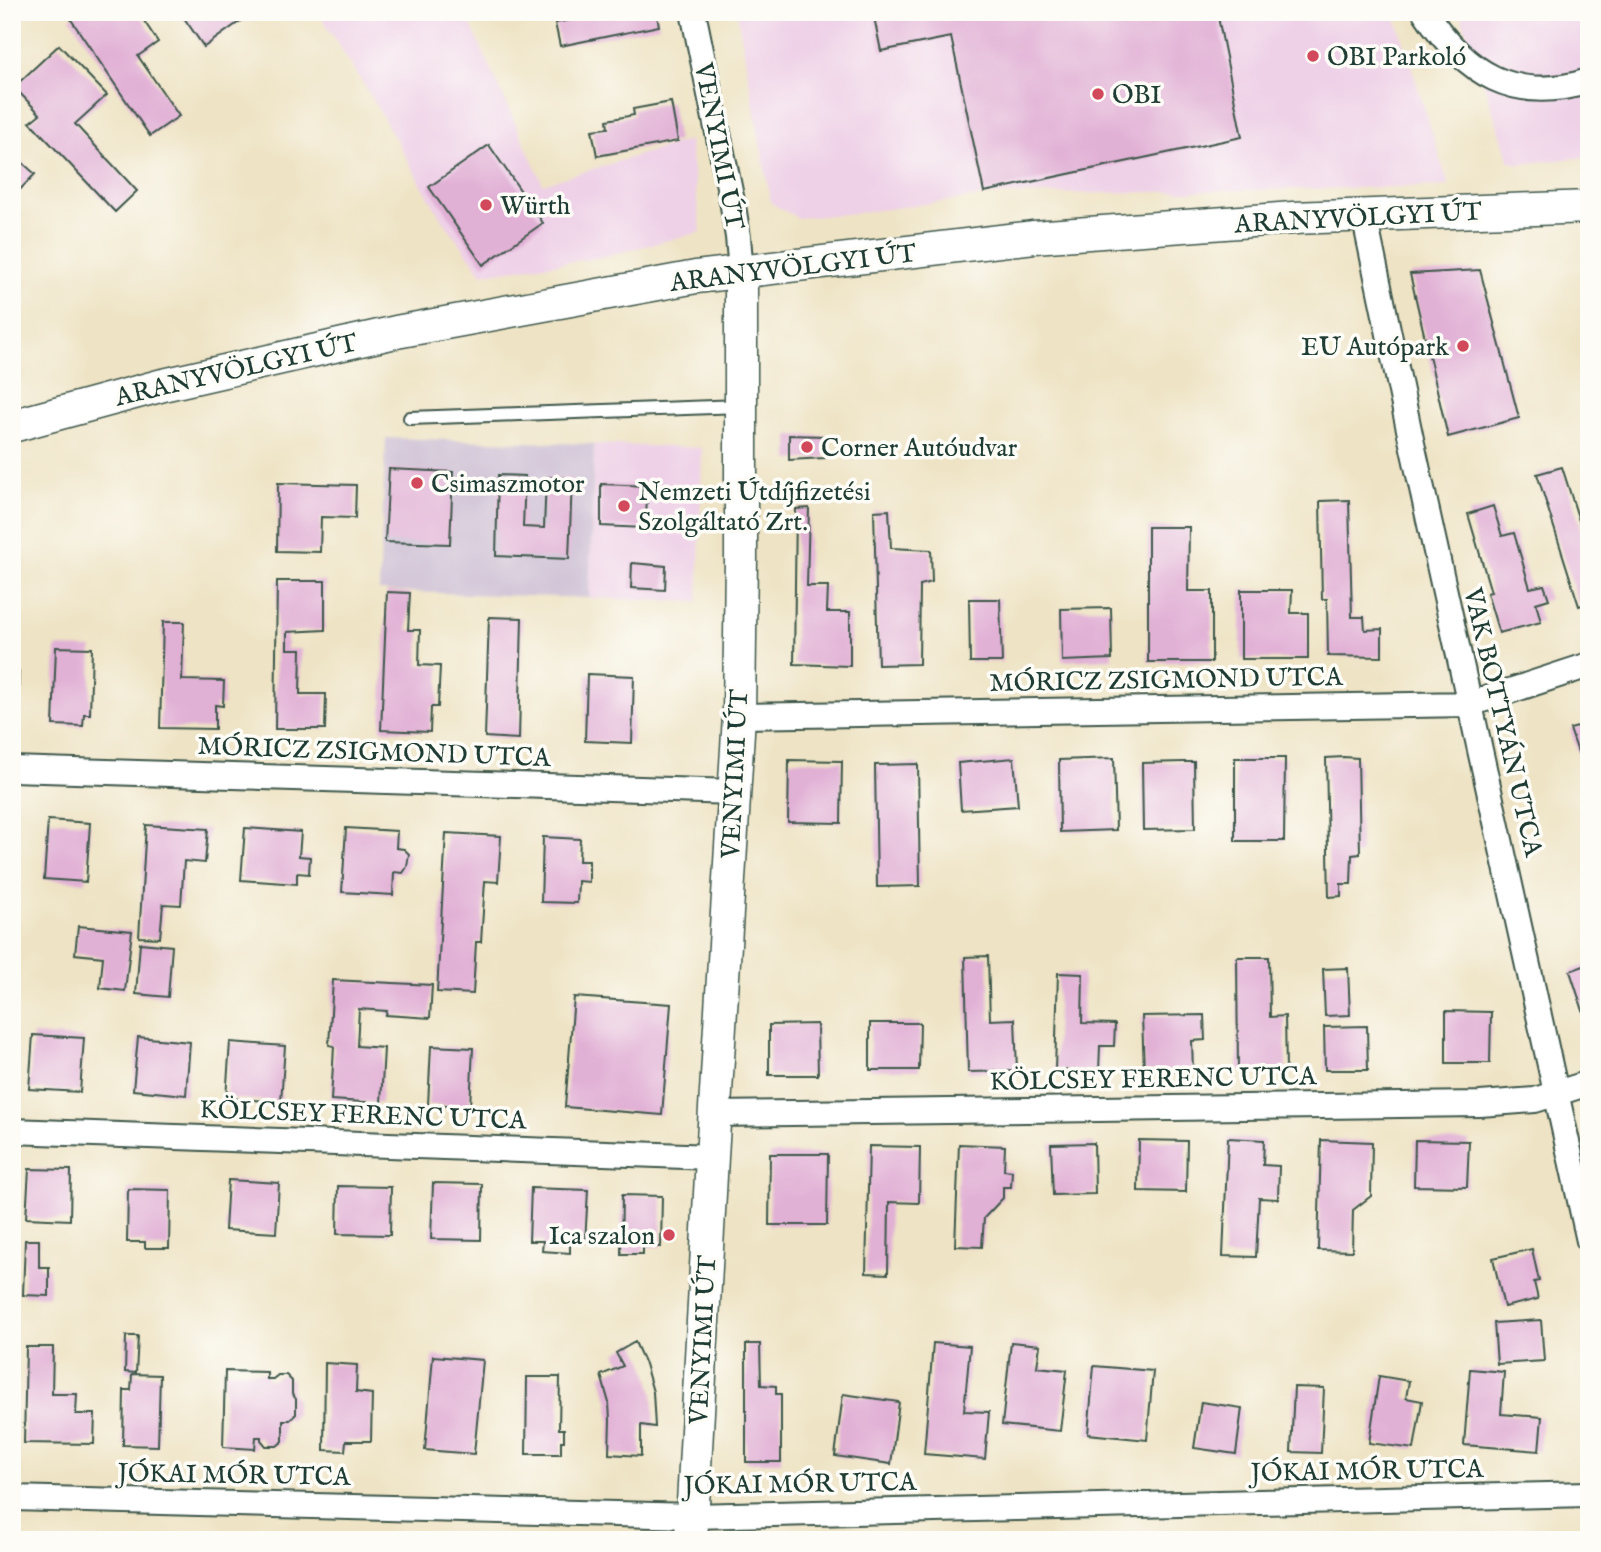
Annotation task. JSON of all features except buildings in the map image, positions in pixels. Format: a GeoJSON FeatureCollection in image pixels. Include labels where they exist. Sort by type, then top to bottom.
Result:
{"type":"FeatureCollection","features":[{"type":"Feature","properties":{"kind":"street","name":"VENYIMI ÚT"},"geometry":{"type":"LineString","coordinates":[[692,1528],[739,716],[742,406],[741,272],[738,237],[694,12]]}},
{"type":"Feature","properties":{"kind":"street"},"geometry":{"type":"LineString","coordinates":[[1425,12],[1438,32],[1458,53],[1502,83],[1545,90],[1568,88],[1589,81]]}},
{"type":"Feature","properties":{"kind":"street","name":"ARANYVÖLGYI ÚT"},"geometry":{"type":"LineString","coordinates":[[12,426],[163,384],[396,332],[696,277],[1034,237],[1293,218],[1589,207]]}},
{"type":"Feature","properties":{"kind":"street","name":"VAK BOTTYÁN UTCA"},"geometry":{"type":"LineString","coordinates":[[1364,215],[1589,1241]]}},
{"type":"Feature","properties":{"kind":"street","name":"MÓRICZ ZSIGMOND UTCA"},"geometry":{"type":"LineString","coordinates":[[739,716],[1470,704],[1589,665]]}},
{"type":"Feature","properties":{"kind":"street","name":"MÓRICZ ZSIGMOND UTCA"},"geometry":{"type":"LineString","coordinates":[[12,769],[734,792]]}},
{"type":"Feature","properties":{"kind":"street","name":"KÖLCSEY FERENC UTCA"},"geometry":{"type":"LineString","coordinates":[[715,1114],[1480,1104],[1535,1100],[1589,1083]]}},
{"type":"Feature","properties":{"kind":"street","name":"KÖLCSEY FERENC UTCA"},"geometry":{"type":"LineString","coordinates":[[12,1130],[712,1157]]}},
{"type":"Feature","properties":{"kind":"street","name":"JÓKAI MÓR UTCA"},"geometry":{"type":"LineString","coordinates":[[12,1498],[692,1528],[1589,1494]]}},
{"type":"Feature","properties":{"kind":"lane"},"geometry":{"type":"LineString","coordinates":[[410,418],[742,406]]}},
{"type":"Feature","properties":{"kind":"shaded area","name":"Würth"},"geometry":{"type":"Polygon","coordinates":[[[318,12],[465,12],[543,184],[689,140],[701,232],[597,258],[482,274],[438,213],[369,93],[318,12]]]}},
{"type":"Feature","properties":{"kind":"shaded area"},"geometry":{"type":"Polygon","coordinates":[[[737,12],[1394,12],[1449,186],[994,195],[798,218],[771,203],[737,12]]]}},
{"type":"Feature","properties":{"kind":"shaded area"},"geometry":{"type":"Polygon","coordinates":[[[1460,12],[1589,12],[1589,157],[1517,164],[1509,160],[1460,12]]]}},
{"type":"Feature","properties":{"kind":"shaded area"},"geometry":{"type":"Polygon","coordinates":[[[386,438],[594,444],[589,598],[379,591],[386,438]]]}},
{"type":"Feature","properties":{"kind":"shaded area"},"geometry":{"type":"Polygon","coordinates":[[[594,444],[702,448],[698,602],[589,598],[594,444]]]}},
{"type":"Feature","properties":{"kind":"place","name":"OBI Parkoló"},"geometry":{"type":"Point","coordinates":[1313,56]}},
{"type":"Feature","properties":{"kind":"place","name":"OBI"},"geometry":{"type":"Point","coordinates":[1098,94]}},
{"type":"Feature","properties":{"kind":"place","name":"Würth"},"geometry":{"type":"Point","coordinates":[486,205]}},
{"type":"Feature","properties":{"kind":"place","name":"EU Autópark"},"geometry":{"type":"Point","coordinates":[1463,346]}},
{"type":"Feature","properties":{"kind":"place","name":"Corner Autóudvar"},"geometry":{"type":"Point","coordinates":[807,447]}},
{"type":"Feature","properties":{"kind":"place","name":"Csimaszmotor"},"geometry":{"type":"Point","coordinates":[417,483]}},
{"type":"Feature","properties":{"kind":"place","name":"Nemzeti Útdíjfizetési Szolgáltató Zrt."},"geometry":{"type":"Point","coordinates":[624,506]}},
{"type":"Feature","properties":{"kind":"place","name":"Ica szalon"},"geometry":{"type":"Point","coordinates":[669,1235]}}]}
